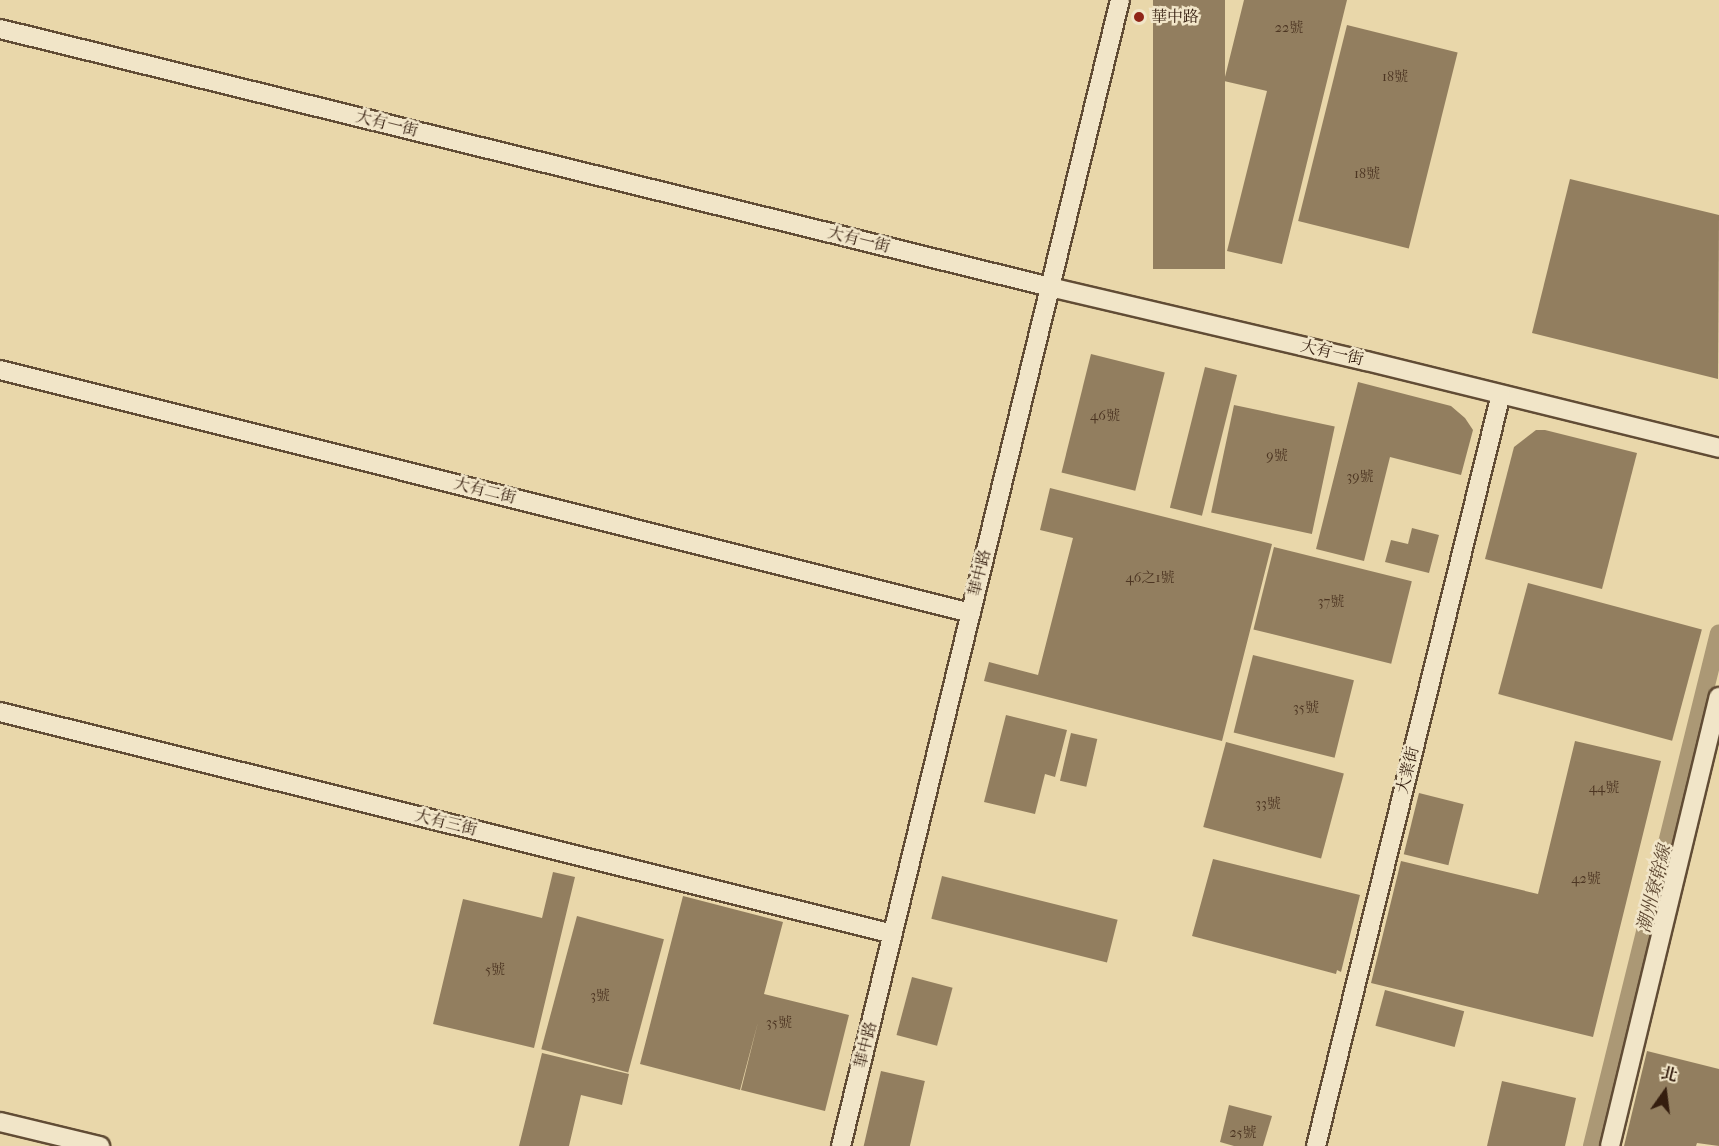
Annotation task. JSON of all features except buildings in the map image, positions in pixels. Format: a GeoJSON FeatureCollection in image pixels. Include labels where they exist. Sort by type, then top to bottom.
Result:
{"type":"FeatureCollection","features":[{"type":"Feature","properties":{"kind":"street","name":"華中路"},"geometry":{"type":"LineString","coordinates":[[841,1146],[1120,0]]}},
{"type":"Feature","properties":{"kind":"street","name":"大有一街"},"geometry":{"type":"LineString","coordinates":[[0,28],[1050,287],[1719,448]]}},
{"type":"Feature","properties":{"kind":"street","name":"大有二街"},"geometry":{"type":"LineString","coordinates":[[0,370],[971,613]]}},
{"type":"Feature","properties":{"kind":"street","name":"大業街"},"geometry":{"type":"LineString","coordinates":[[1316,1146],[1501,394]]}},
{"type":"Feature","properties":{"kind":"street"},"geometry":{"type":"LineString","coordinates":[[1610,1146],[1719,697]]}},
{"type":"Feature","properties":{"kind":"street","name":"大有三街"},"geometry":{"type":"LineString","coordinates":[[0,712],[893,934]]}},
{"type":"Feature","properties":{"kind":"street"},"geometry":{"type":"LineString","coordinates":[[0,1122],[100,1146]]}},
{"type":"Feature","properties":{"kind":"waterway","name":"潮州寮幹線"},"geometry":{"type":"LineString","coordinates":[[1592,1146],[1719,633]]}},
{"type":"Feature","properties":{"kind":"place","name":"華中路"},"geometry":{"type":"Point","coordinates":[1139,17]}}]}
